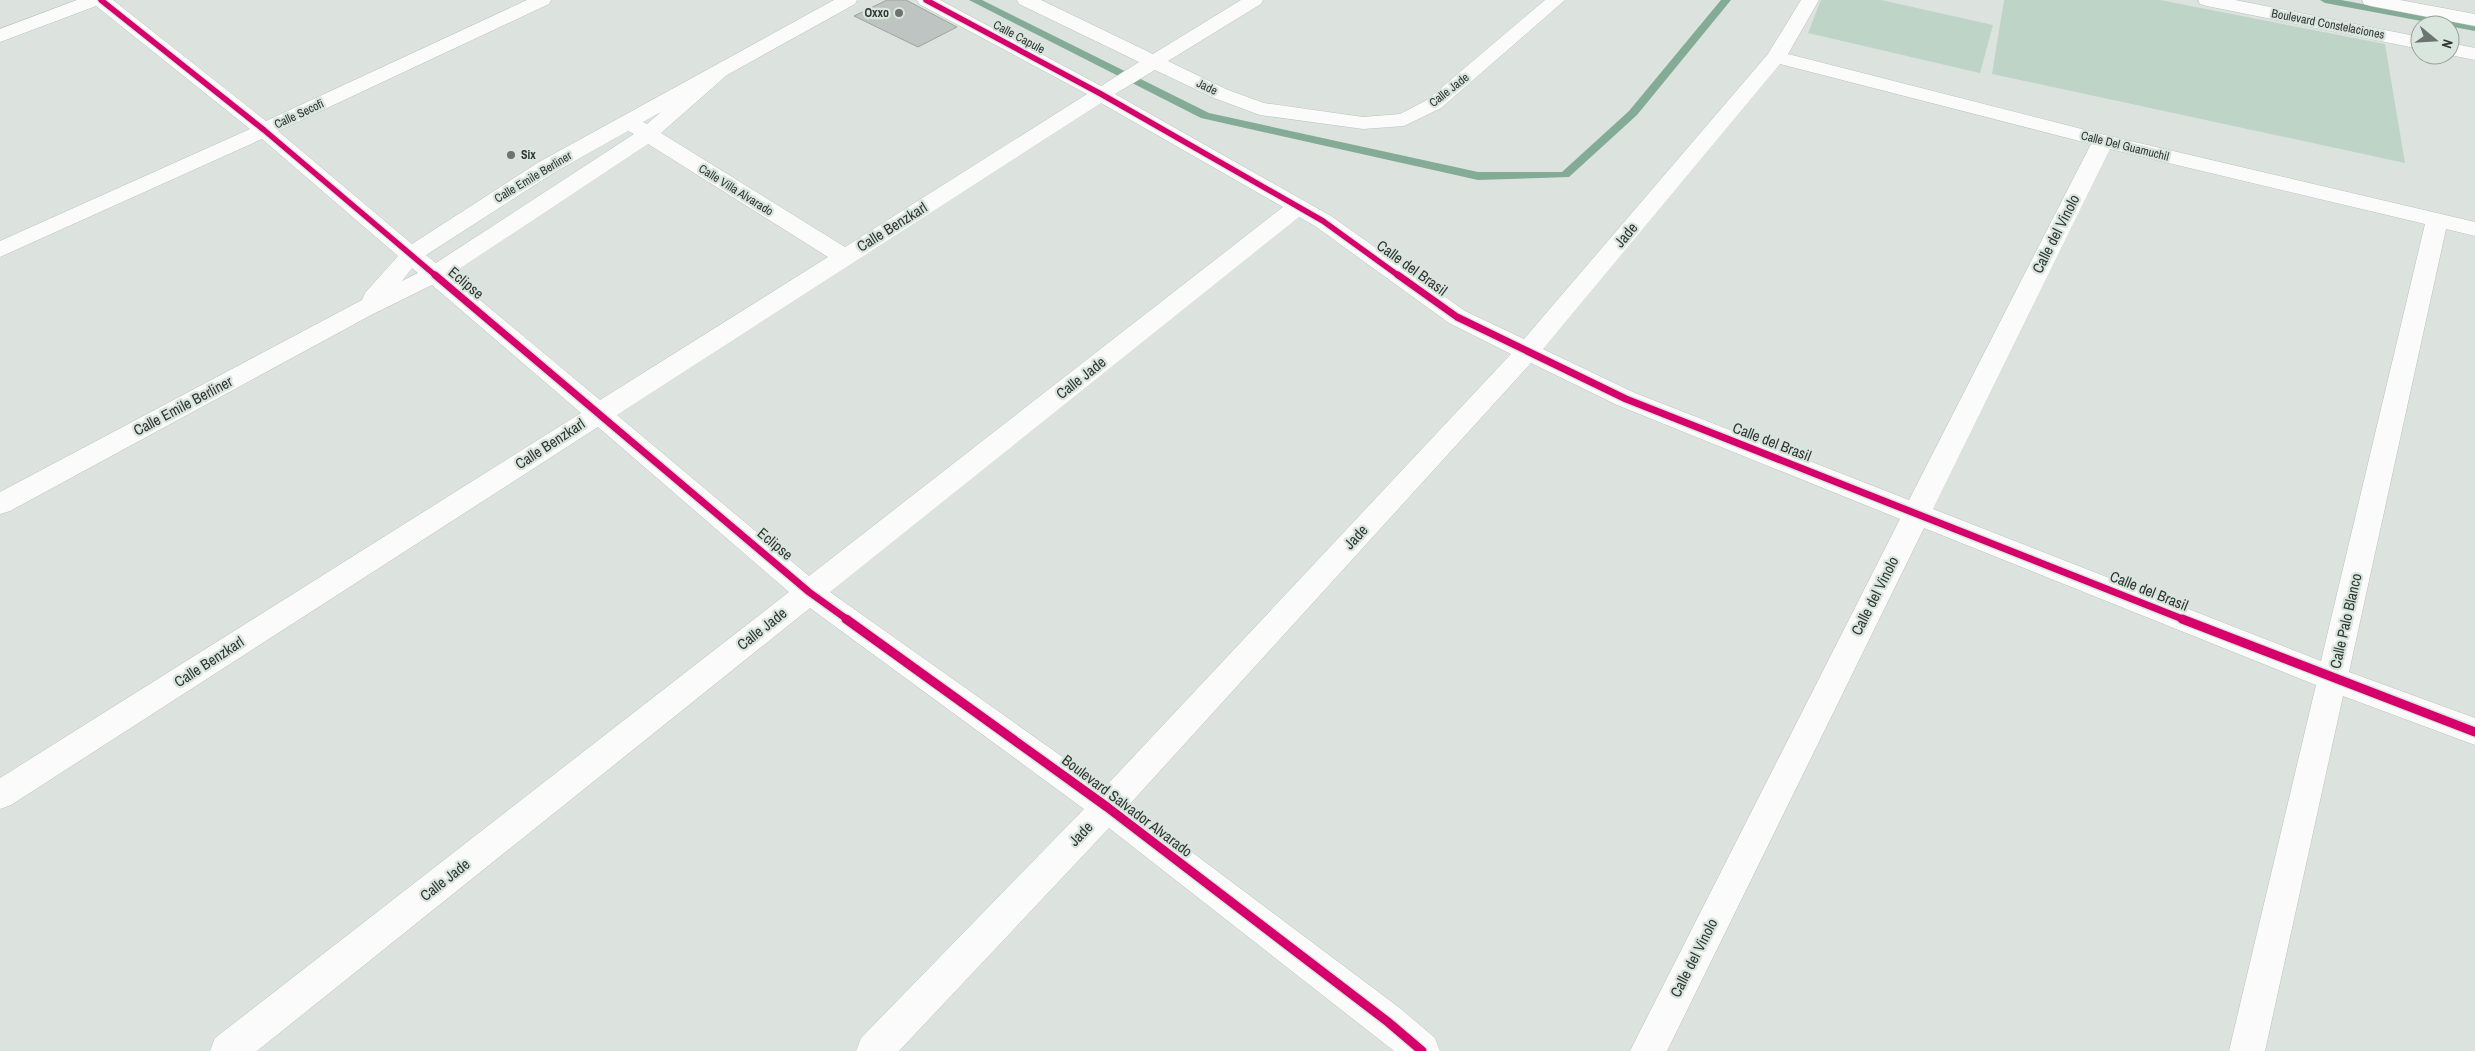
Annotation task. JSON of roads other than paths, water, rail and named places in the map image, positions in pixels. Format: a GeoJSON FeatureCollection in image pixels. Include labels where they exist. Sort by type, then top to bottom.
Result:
{"type":"FeatureCollection","features":[{"type":"Feature","properties":{"kind":"street"},"geometry":{"type":"LineString","coordinates":[[0,36],[94,0]]}},
{"type":"Feature","properties":{"kind":"street","name":"Eclipse"},"geometry":{"type":"LineString","coordinates":[[101,0],[264,130],[809,592]]}},
{"type":"Feature","properties":{"kind":"street","name":"Calle Secofi"},"geometry":{"type":"LineString","coordinates":[[0,250],[264,130],[542,0]]}},
{"type":"Feature","properties":{"kind":"street","name":"Calle Emile Berliner"},"geometry":{"type":"LineString","coordinates":[[365,308],[411,255],[548,167],[848,0]]}},
{"type":"Feature","properties":{"kind":"street","name":"Calle Capule"},"geometry":{"type":"LineString","coordinates":[[926,0],[1110,89]]}},
{"type":"Feature","properties":{"kind":"street"},"geometry":{"type":"LineString","coordinates":[[1026,0],[1156,60],[1254,0]]}},
{"type":"Feature","properties":{"kind":"street","name":"Calle Jade"},"geometry":{"type":"LineString","coordinates":[[1260,109],[1364,124],[1404,120],[1434,104],[1556,0]]}},
{"type":"Feature","properties":{"kind":"street","name":"Jade"},"geometry":{"type":"LineString","coordinates":[[874,1051],[1107,807],[1528,351],[1776,58],[1810,0]]}},
{"type":"Feature","properties":{"kind":"street","name":"Boulevard Constelaciones"},"geometry":{"type":"LineString","coordinates":[[2207,0],[2410,41]]}},
{"type":"Feature","properties":{"kind":"street"},"geometry":{"type":"LineString","coordinates":[[2371,0],[2475,20]]}},
{"type":"Feature","properties":{"kind":"street"},"geometry":{"type":"LineString","coordinates":[[2460,51],[2475,54]]}},
{"type":"Feature","properties":{"kind":"street","name":"Calle Del Guamuchil"},"geometry":{"type":"LineString","coordinates":[[1776,58],[2103,141],[2475,229]]}},
{"type":"Feature","properties":{"kind":"street","name":"Calle Benzkarl"},"geometry":{"type":"LineString","coordinates":[[0,795],[1156,60]]}},
{"type":"Feature","properties":{"kind":"street","name":"Jade"},"geometry":{"type":"LineString","coordinates":[[1156,60],[1221,94],[1260,109]]}},
{"type":"Feature","properties":{"kind":"street","name":"Calle Emile Berliner"},"geometry":{"type":"LineString","coordinates":[[0,504],[365,308],[435,274],[647,135],[720,71]]}},
{"type":"Feature","properties":{"kind":"street","name":"Calle del Brasil"},"geometry":{"type":"LineString","coordinates":[[1110,89],[1323,221],[1457,317],[1626,399],[2333,680],[2475,732]]}},
{"type":"Feature","properties":{"kind":"street","name":"Calle Villa Alvarado"},"geometry":{"type":"LineString","coordinates":[[627,122],[845,257]]}},
{"type":"Feature","properties":{"kind":"street","name":"Calle del Vinolo"},"geometry":{"type":"LineString","coordinates":[[1648,1051],[2103,141]]}},
{"type":"Feature","properties":{"kind":"street","name":"Calle Jade"},"geometry":{"type":"LineString","coordinates":[[228,1051],[1298,207]]}},
{"type":"Feature","properties":{"kind":"street","name":"Calle Palo Blanco"},"geometry":{"type":"LineString","coordinates":[[2248,1051],[2437,220]]}},
{"type":"Feature","properties":{"kind":"street","name":"Boulevard Salvador Alvarado"},"geometry":{"type":"LineString","coordinates":[[809,592],[1107,807],[1380,1016],[1422,1051]]}},
{"type":"Feature","properties":{"kind":"waterway"},"geometry":{"type":"LineString","coordinates":[[974,0],[1205,116],[1478,176],[1565,175],[1633,113],[1726,0]]}},
{"type":"Feature","properties":{"kind":"waterway"},"geometry":{"type":"LineString","coordinates":[[2325,0],[2475,28]]}},
{"type":"Feature","properties":{"kind":"place","name":"Oxxo"},"geometry":{"type":"Point","coordinates":[899,13]}},
{"type":"Feature","properties":{"kind":"place","name":"Six"},"geometry":{"type":"Point","coordinates":[511,155]}}]}
